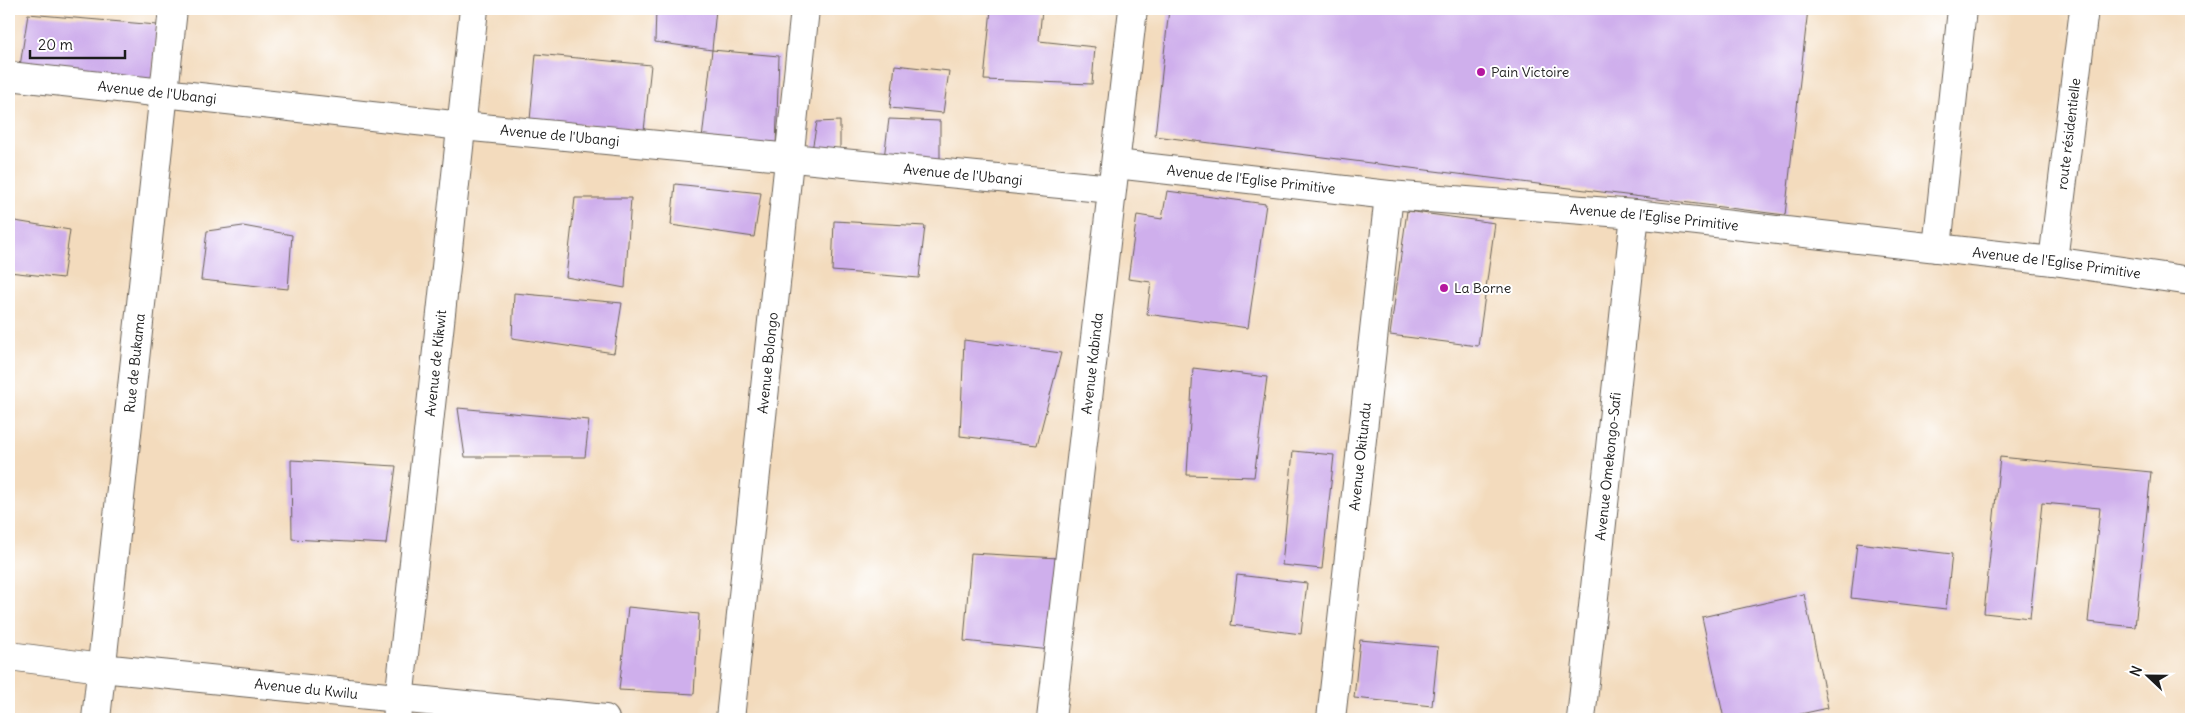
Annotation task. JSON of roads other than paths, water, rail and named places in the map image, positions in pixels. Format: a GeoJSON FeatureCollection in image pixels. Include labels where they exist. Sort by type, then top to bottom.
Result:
{"type":"FeatureCollection","features":[{"type":"Feature","properties":{"kind":"street","name":"Rue de Bukama"},"geometry":{"type":"LineString","coordinates":[[96,719],[165,92],[172,9]]}},
{"type":"Feature","properties":{"kind":"street","name":"Avenue de Kikwit"},"geometry":{"type":"LineString","coordinates":[[398,709],[474,9]]}},
{"type":"Feature","properties":{"kind":"street","name":"Avenue Bolongo"},"geometry":{"type":"LineString","coordinates":[[730,719],[805,9]]}},
{"type":"Feature","properties":{"kind":"street","name":"Avenue Kabinda"},"geometry":{"type":"LineString","coordinates":[[1051,719],[1133,9]]}},
{"type":"Feature","properties":{"kind":"street"},"geometry":{"type":"LineString","coordinates":[[1937,248],[1962,9]]}},
{"type":"Feature","properties":{"kind":"street","name":"route résidentielle"},"geometry":{"type":"LineString","coordinates":[[2053,261],[2084,9]]}},
{"type":"Feature","properties":{"kind":"street","name":"Avenue de l'Ubangi"},"geometry":{"type":"LineString","coordinates":[[9,76],[462,126],[790,159],[1114,177]]}},
{"type":"Feature","properties":{"kind":"street","name":"Avenue de l'Eglise Primitive"},"geometry":{"type":"LineString","coordinates":[[1114,177],[1390,195],[1635,214],[2053,261],[2191,281]]}},
{"type":"Feature","properties":{"kind":"street","name":"Avenue Okitundu"},"geometry":{"type":"LineString","coordinates":[[1331,719],[1390,195]]}},
{"type":"Feature","properties":{"kind":"street","name":"Avenue Omekongo-Safi"},"geometry":{"type":"LineString","coordinates":[[1581,719],[1635,214]]}},
{"type":"Feature","properties":{"kind":"street","name":"Avenue du Kwilu"},"geometry":{"type":"LineString","coordinates":[[9,656],[398,709],[604,719]]}},
{"type":"Feature","properties":{"kind":"place","name":"Pain Victoire"},"geometry":{"type":"Point","coordinates":[1481,72]}},
{"type":"Feature","properties":{"kind":"place","name":"La Borne"},"geometry":{"type":"Point","coordinates":[1444,288]}}]}
